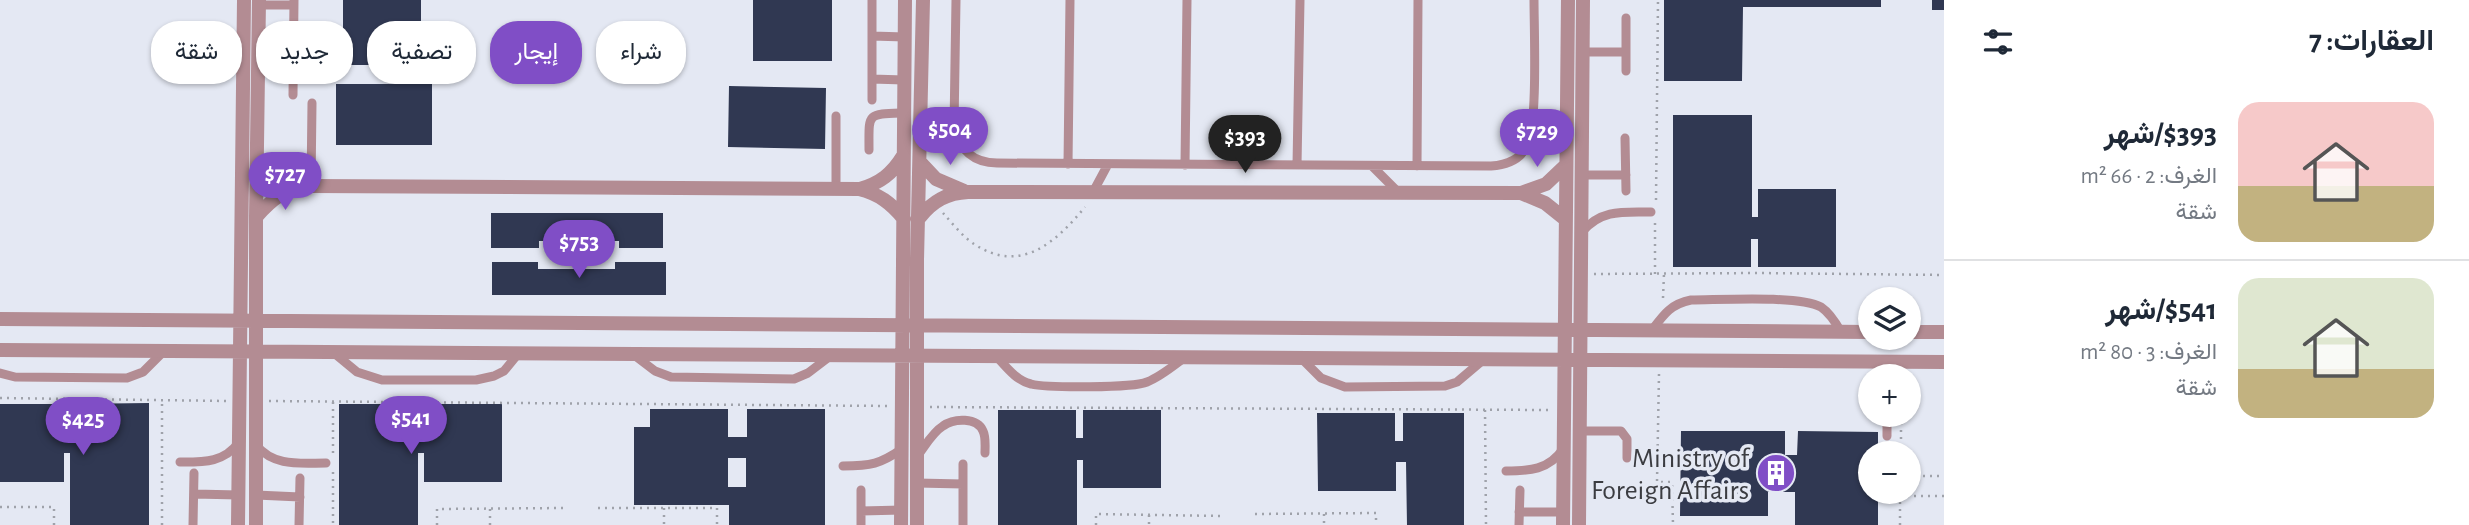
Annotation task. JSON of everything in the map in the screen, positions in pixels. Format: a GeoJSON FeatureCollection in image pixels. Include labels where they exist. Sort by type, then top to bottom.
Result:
{"type":"FeatureCollection","features":[{"type":"Feature","properties":{"kind":"street"},"geometry":{"type":"LineString","coordinates":[[244,0],[241,352],[256,445],[256,525]]}},
{"type":"Feature","properties":{"kind":"street"},"geometry":{"type":"LineString","coordinates":[[901,518],[905,0]]}},
{"type":"Feature","properties":{"kind":"street"},"geometry":{"type":"LineString","coordinates":[[917,525],[917,260],[923,0]]}},
{"type":"Feature","properties":{"kind":"street"},"geometry":{"type":"LineString","coordinates":[[1563,518],[1568,0]]}},
{"type":"Feature","properties":{"kind":"street"},"geometry":{"type":"LineString","coordinates":[[1580,525],[1583,0]]}},
{"type":"Feature","properties":{"kind":"street"},"geometry":{"type":"LineString","coordinates":[[259,2],[259,21]]}},
{"type":"Feature","properties":{"kind":"street"},"geometry":{"type":"LineString","coordinates":[[238,525],[240,440],[257,352],[259,84]]}},
{"type":"Feature","properties":{"kind":"street"},"geometry":{"type":"LineString","coordinates":[[859,189],[885,178],[903,156]]}},
{"type":"Feature","properties":{"kind":"street"},"geometry":{"type":"LineString","coordinates":[[257,158],[282,179],[306,186],[859,189],[884,199],[904,219]]}},
{"type":"Feature","properties":{"kind":"street"},"geometry":{"type":"LineString","coordinates":[[920,162],[936,179],[968,192]]}},
{"type":"Feature","properties":{"kind":"street"},"geometry":{"type":"LineString","coordinates":[[920,218],[933,203],[950,194],[968,192],[1521,193],[1546,184],[1566,165]]}},
{"type":"Feature","properties":{"kind":"street"},"geometry":{"type":"LineString","coordinates":[[256,217],[272,200],[306,186]]}},
{"type":"Feature","properties":{"kind":"street"},"geometry":{"type":"LineString","coordinates":[[1521,193],[1545,203],[1565,219]]}},
{"type":"Feature","properties":{"kind":"street"},"geometry":{"type":"LineString","coordinates":[[0,319],[1858,332]]}},
{"type":"Feature","properties":{"kind":"street"},"geometry":{"type":"LineString","coordinates":[[1921,332],[1944,332]]}},
{"type":"Feature","properties":{"kind":"street"},"geometry":{"type":"LineString","coordinates":[[0,350],[1944,362]]}},
{"type":"Feature","properties":{"kind":"lane"},"geometry":{"type":"LineString","coordinates":[[872,0],[872,100]]}},
{"type":"Feature","properties":{"kind":"lane"},"geometry":{"type":"LineString","coordinates":[[956,0],[954,127],[960,144],[972,157],[988,163],[1372,166],[1499,166],[1513,161],[1525,150],[1532,128],[1534,0]]}},
{"type":"Feature","properties":{"kind":"lane"},"geometry":{"type":"LineString","coordinates":[[1068,164],[1070,0]]}},
{"type":"Feature","properties":{"kind":"lane"},"geometry":{"type":"LineString","coordinates":[[1185,165],[1187,0]]}},
{"type":"Feature","properties":{"kind":"lane"},"geometry":{"type":"LineString","coordinates":[[1297,165],[1300,0]]}},
{"type":"Feature","properties":{"kind":"lane"},"geometry":{"type":"LineString","coordinates":[[1417,166],[1418,0]]}},
{"type":"Feature","properties":{"kind":"lane"},"geometry":{"type":"LineString","coordinates":[[259,2],[294,2],[294,21]]}},
{"type":"Feature","properties":{"kind":"lane"},"geometry":{"type":"LineString","coordinates":[[1626,18],[1626,71]]}},
{"type":"Feature","properties":{"kind":"lane"},"geometry":{"type":"LineString","coordinates":[[872,36],[905,37]]}},
{"type":"Feature","properties":{"kind":"lane"},"geometry":{"type":"LineString","coordinates":[[1583,52],[1626,52]]}},
{"type":"Feature","properties":{"kind":"lane"},"geometry":{"type":"LineString","coordinates":[[872,79],[904,80]]}},
{"type":"Feature","properties":{"kind":"lane"},"geometry":{"type":"LineString","coordinates":[[293,84],[293,94]]}},
{"type":"Feature","properties":{"kind":"lane"},"geometry":{"type":"LineString","coordinates":[[306,186],[312,103]]}},
{"type":"Feature","properties":{"kind":"lane"},"geometry":{"type":"LineString","coordinates":[[869,150],[869,123],[872,117],[877,114],[903,113]]}},
{"type":"Feature","properties":{"kind":"lane"},"geometry":{"type":"LineString","coordinates":[[836,116],[836,189]]}},
{"type":"Feature","properties":{"kind":"lane"},"geometry":{"type":"LineString","coordinates":[[1625,138],[1626,191]]}},
{"type":"Feature","properties":{"kind":"lane"},"geometry":{"type":"LineString","coordinates":[[1096,192],[1108,164]]}},
{"type":"Feature","properties":{"kind":"lane"},"geometry":{"type":"LineString","coordinates":[[1372,166],[1399,193]]}},
{"type":"Feature","properties":{"kind":"lane"},"geometry":{"type":"LineString","coordinates":[[1581,176],[1626,175]]}},
{"type":"Feature","properties":{"kind":"lane"},"geometry":{"type":"LineString","coordinates":[[1581,233],[1591,222],[1606,214],[1654,212]]}},
{"type":"Feature","properties":{"kind":"lane"},"geometry":{"type":"LineString","coordinates":[[1651,330],[1668,308],[1679,302],[1802,301],[1823,309],[1832,316],[1841,332]]}},
{"type":"Feature","properties":{"kind":"lane"},"geometry":{"type":"LineString","coordinates":[[0,373],[15,377],[127,378],[143,372],[163,351]]}},
{"type":"Feature","properties":{"kind":"lane"},"geometry":{"type":"LineString","coordinates":[[334,353],[357,372],[382,380],[476,380],[504,371],[518,354]]}},
{"type":"Feature","properties":{"kind":"lane"},"geometry":{"type":"LineString","coordinates":[[634,355],[655,371],[671,377],[691,379],[793,379],[808,373],[830,356]]}},
{"type":"Feature","properties":{"kind":"lane"},"geometry":{"type":"LineString","coordinates":[[997,357],[1015,376],[1031,384],[1109,386],[1140,385],[1184,358]]}},
{"type":"Feature","properties":{"kind":"lane"},"geometry":{"type":"LineString","coordinates":[[1301,358],[1321,379],[1345,387],[1445,386],[1457,382],[1485,359]]}},
{"type":"Feature","properties":{"kind":"lane"},"geometry":{"type":"LineString","coordinates":[[918,455],[939,428],[956,421],[972,421],[979,425],[984,433],[985,453]]}},
{"type":"Feature","properties":{"kind":"lane"},"geometry":{"type":"LineString","coordinates":[[1887,427],[1887,436]]}},
{"type":"Feature","properties":{"kind":"lane"},"geometry":{"type":"LineString","coordinates":[[1579,432],[1621,431],[1627,439],[1627,458]]}},
{"type":"Feature","properties":{"kind":"lane"},"geometry":{"type":"LineString","coordinates":[[180,461],[221,458],[235,448],[240,440]]}},
{"type":"Feature","properties":{"kind":"lane"},"geometry":{"type":"LineString","coordinates":[[256,445],[276,461],[326,463]]}},
{"type":"Feature","properties":{"kind":"lane"},"geometry":{"type":"LineString","coordinates":[[1506,471],[1541,468],[1554,460],[1564,448]]}},
{"type":"Feature","properties":{"kind":"lane"},"geometry":{"type":"LineString","coordinates":[[844,466],[874,465],[902,449]]}},
{"type":"Feature","properties":{"kind":"lane"},"geometry":{"type":"LineString","coordinates":[[963,464],[963,525]]}},
{"type":"Feature","properties":{"kind":"lane"},"geometry":{"type":"LineString","coordinates":[[193,525],[194,474]]}},
{"type":"Feature","properties":{"kind":"lane"},"geometry":{"type":"LineString","coordinates":[[299,525],[300,478]]}},
{"type":"Feature","properties":{"kind":"lane"},"geometry":{"type":"LineString","coordinates":[[918,484],[963,484]]}},
{"type":"Feature","properties":{"kind":"lane"},"geometry":{"type":"LineString","coordinates":[[861,490],[861,525]]}},
{"type":"Feature","properties":{"kind":"lane"},"geometry":{"type":"LineString","coordinates":[[1519,525],[1520,490]]}},
{"type":"Feature","properties":{"kind":"lane"},"geometry":{"type":"LineString","coordinates":[[194,495],[239,495]]}},
{"type":"Feature","properties":{"kind":"lane"},"geometry":{"type":"LineString","coordinates":[[256,495],[300,497]]}},
{"type":"Feature","properties":{"kind":"lane"},"geometry":{"type":"LineString","coordinates":[[861,511],[901,518]]}},
{"type":"Feature","properties":{"kind":"lane"},"geometry":{"type":"LineString","coordinates":[[1519,512],[1563,518]]}},
{"type":"Feature","properties":{"kind":"path"},"geometry":{"type":"LineString","coordinates":[[1655,274],[1658,0]]}},
{"type":"Feature","properties":{"kind":"path"},"geometry":{"type":"LineString","coordinates":[[933,203],[971,242],[994,253],[1018,255],[1040,249],[1057,238],[1096,192]]}},
{"type":"Feature","properties":{"kind":"path"},"geometry":{"type":"LineString","coordinates":[[1580,274],[1944,275]]}},
{"type":"Feature","properties":{"kind":"path"},"geometry":{"type":"LineString","coordinates":[[1663,314],[1664,274]]}},
{"type":"Feature","properties":{"kind":"path"},"geometry":{"type":"LineString","coordinates":[[1659,360],[1657,482],[1672,482],[1672,525]]}},
{"type":"Feature","properties":{"kind":"path"},"geometry":{"type":"LineString","coordinates":[[0,398],[902,406]]}},
{"type":"Feature","properties":{"kind":"path"},"geometry":{"type":"LineString","coordinates":[[162,400],[162,525]]}},
{"type":"Feature","properties":{"kind":"path"},"geometry":{"type":"LineString","coordinates":[[918,407],[1564,410]]}},
{"type":"Feature","properties":{"kind":"path"},"geometry":{"type":"LineString","coordinates":[[1485,410],[1486,525]]}},
{"type":"Feature","properties":{"kind":"path"},"geometry":{"type":"LineString","coordinates":[[1921,476],[1944,476]]}},
{"type":"Feature","properties":{"kind":"path"},"geometry":{"type":"LineString","coordinates":[[1921,495],[1944,496]]}},
{"type":"Feature","properties":{"kind":"path"},"geometry":{"type":"LineString","coordinates":[[1900,504],[1900,525]]}},
{"type":"Feature","properties":{"kind":"path"},"geometry":{"type":"LineString","coordinates":[[0,507],[54,507],[54,525]]}},
{"type":"Feature","properties":{"kind":"path"},"geometry":{"type":"LineString","coordinates":[[437,525],[437,509],[564,508]]}},
{"type":"Feature","properties":{"kind":"path"},"geometry":{"type":"LineString","coordinates":[[598,508],[717,508],[717,525]]}},
{"type":"Feature","properties":{"kind":"path"},"geometry":{"type":"LineString","coordinates":[[664,508],[664,525]]}},
{"type":"Feature","properties":{"kind":"path"},"geometry":{"type":"LineString","coordinates":[[490,509],[490,525]]}},
{"type":"Feature","properties":{"kind":"path"},"geometry":{"type":"LineString","coordinates":[[1255,514],[1376,513],[1376,525]]}},
{"type":"Feature","properties":{"kind":"path"},"geometry":{"type":"LineString","coordinates":[[1096,525],[1096,514],[1221,516]]}},
{"type":"Feature","properties":{"kind":"path"},"geometry":{"type":"LineString","coordinates":[[1149,514],[1149,525]]}},
{"type":"Feature","properties":{"kind":"path"},"geometry":{"type":"LineString","coordinates":[[1324,514],[1324,525]]}},
{"type":"Feature","properties":{"kind":"building"},"geometry":{"type":"Polygon","coordinates":[[[343,0],[421,0],[421,21],[367,21],[367,65],[353,65],[353,21],[343,21],[343,0]]]}},
{"type":"Feature","properties":{"kind":"building"},"geometry":{"type":"Polygon","coordinates":[[[753,0],[832,0],[832,61],[753,61],[753,0]]]}},
{"type":"Feature","properties":{"kind":"building"},"geometry":{"type":"Polygon","coordinates":[[[1664,0],[1881,0],[1881,7],[1743,7],[1742,81],[1664,81],[1664,0]]]}},
{"type":"Feature","properties":{"kind":"building"},"geometry":{"type":"Polygon","coordinates":[[[1932,0],[1944,0],[1944,10],[1932,10],[1932,0]]]}},
{"type":"Feature","properties":{"kind":"building"},"geometry":{"type":"Polygon","coordinates":[[[336,84],[432,84],[432,145],[336,145],[336,84]]]}},
{"type":"Feature","properties":{"kind":"building"},"geometry":{"type":"Polygon","coordinates":[[[729,86],[826,88],[825,149],[728,147],[729,86]]]}},
{"type":"Feature","properties":{"kind":"building"},"geometry":{"type":"Polygon","coordinates":[[[1673,115],[1752,115],[1752,217],[1758,217],[1758,189],[1836,189],[1836,267],[1758,267],[1758,239],[1751,239],[1751,267],[1673,267],[1673,115]]]}},
{"type":"Feature","properties":{"kind":"building"},"geometry":{"type":"Polygon","coordinates":[[[491,213],[663,213],[663,248],[619,248],[619,241],[539,241],[539,248],[491,248],[491,213]]]}},
{"type":"Feature","properties":{"kind":"building"},"geometry":{"type":"Polygon","coordinates":[[[492,262],[538,262],[538,269],[615,269],[615,262],[666,262],[666,295],[492,295],[492,262]]]}},
{"type":"Feature","properties":{"kind":"building"},"geometry":{"type":"Polygon","coordinates":[[[149,403],[149,525],[70,525],[70,453],[64,453],[64,482],[0,482],[0,404],[63,404],[63,431],[71,431],[71,404],[149,403]]]}},
{"type":"Feature","properties":{"kind":"building"},"geometry":{"type":"Polygon","coordinates":[[[339,404],[416,404],[416,431],[424,431],[424,404],[502,404],[502,482],[424,482],[424,453],[418,453],[418,525],[339,525],[339,404]]]}},
{"type":"Feature","properties":{"kind":"building"},"geometry":{"type":"Polygon","coordinates":[[[650,409],[728,409],[728,437],[747,437],[747,409],[825,409],[825,525],[729,525],[729,505],[634,505],[634,427],[650,427],[650,409]],[[728,458],[728,487],[746,487],[746,458],[728,458]]]}},
{"type":"Feature","properties":{"kind":"building"},"geometry":{"type":"Polygon","coordinates":[[[998,410],[1076,410],[1076,438],[1083,438],[1083,410],[1161,410],[1161,488],[1083,488],[1083,460],[1077,460],[1077,525],[998,525],[998,410]]]}},
{"type":"Feature","properties":{"kind":"building"},"geometry":{"type":"Polygon","coordinates":[[[1317,413],[1395,413],[1395,441],[1403,441],[1403,413],[1464,413],[1464,525],[1407,525],[1406,462],[1396,462],[1396,491],[1318,491],[1317,413]]]}},
{"type":"Feature","properties":{"kind":"building","name":"Ministry of Foreign Affairs"},"geometry":{"type":"Polygon","coordinates":[[[1681,431],[1785,431],[1785,455],[1797,455],[1798,431],[1878,432],[1878,441],[1858,441],[1858,504],[1878,504],[1878,525],[1795,525],[1795,492],[1768,492],[1768,516],[1680,516],[1681,431]]]}},
{"type":"Feature","properties":{"kind":"place","name":"Ministry of Foreign Affairs"},"geometry":{"type":"Point","coordinates":[1776,473]}}]}
